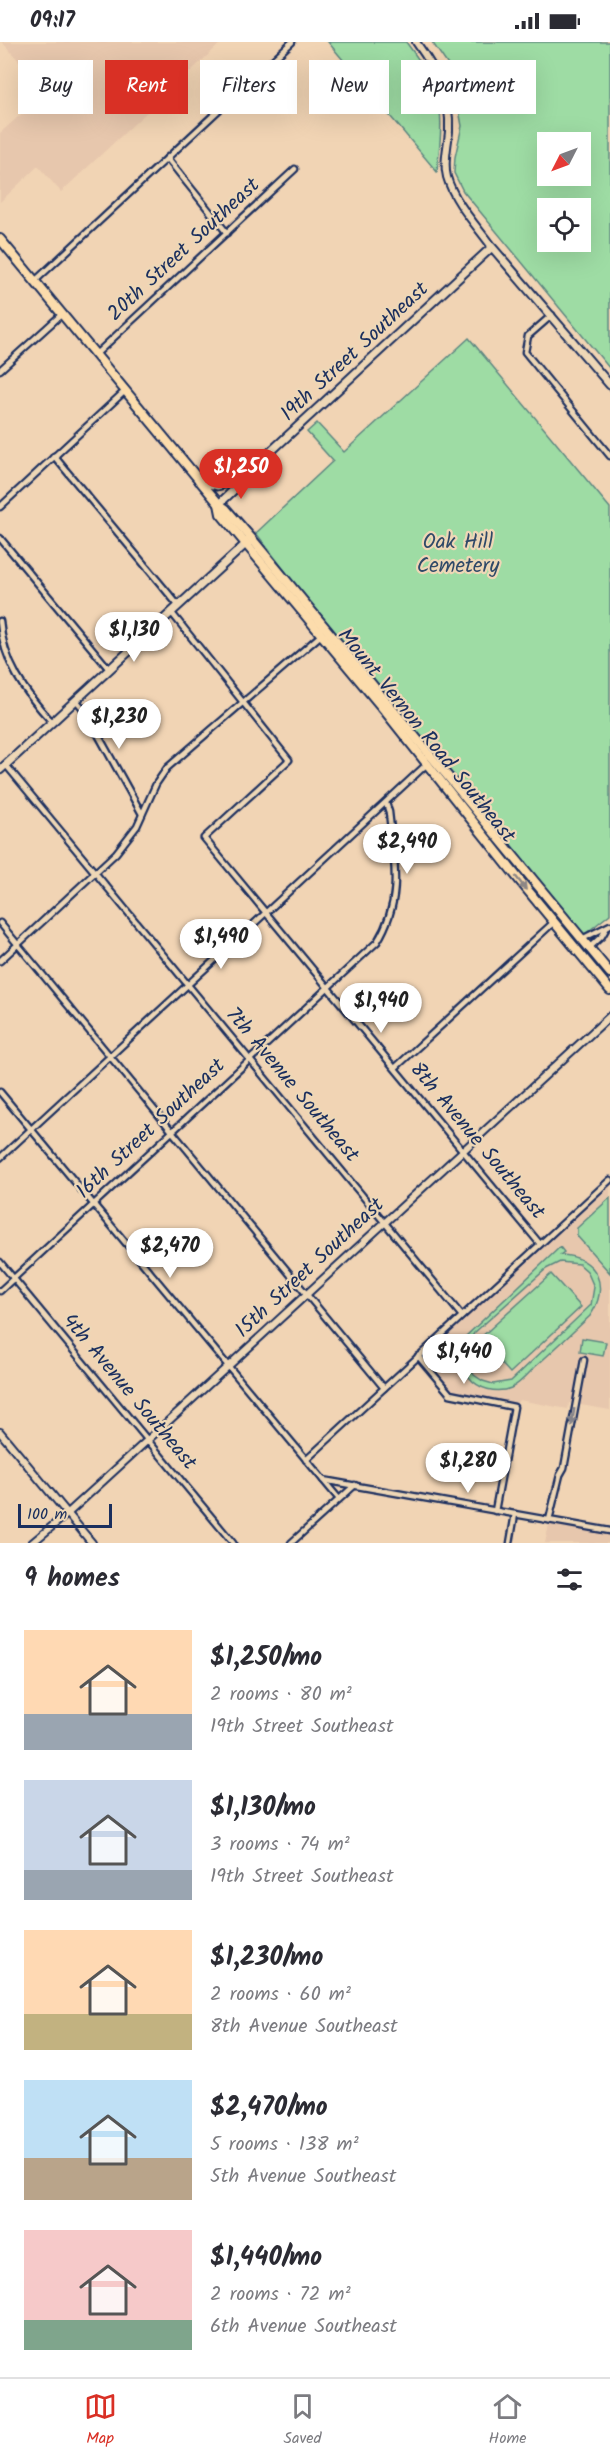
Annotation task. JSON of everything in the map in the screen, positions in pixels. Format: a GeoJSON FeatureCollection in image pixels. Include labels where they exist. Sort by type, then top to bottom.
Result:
{"type":"FeatureCollection","features":[{"type":"Feature","properties":{"kind":"main road","name":"Mount Vernon Road Southeast"},"geometry":{"type":"LineString","coordinates":[[0,239],[219,504],[221,514],[249,541],[610,973]]}},
{"type":"Feature","properties":{"kind":"main road"},"geometry":{"type":"LineString","coordinates":[[492,247],[610,385]]}},
{"type":"Feature","properties":{"kind":"main road","name":"19th Street Southeast"},"geometry":{"type":"LineString","coordinates":[[219,504],[239,485],[240,480],[492,247]]}},
{"type":"Feature","properties":{"kind":"main road"},"geometry":{"type":"LineString","coordinates":[[200,481],[217,486],[240,480]]}},
{"type":"Feature","properties":{"kind":"main road"},"geometry":{"type":"LineString","coordinates":[[3,767],[249,541]]}},
{"type":"Feature","properties":{"kind":"main road","name":"Mount Vernon Road Southeast"},"geometry":{"type":"LineString","coordinates":[[249,541],[321,635],[610,990]]}},
{"type":"Feature","properties":{"kind":"main road"},"geometry":{"type":"LineString","coordinates":[[538,903],[556,916],[579,942],[589,948]]}},
{"type":"Feature","properties":{"kind":"street"},"geometry":{"type":"LineString","coordinates":[[35,281],[292,42]]}},
{"type":"Feature","properties":{"kind":"street"},"geometry":{"type":"LineString","coordinates":[[416,42],[436,70],[446,93],[449,124],[445,161],[447,177],[454,193],[492,247]]}},
{"type":"Feature","properties":{"kind":"street"},"geometry":{"type":"LineString","coordinates":[[167,158],[226,233]]}},
{"type":"Feature","properties":{"kind":"street","name":"20th Street Southeast"},"geometry":{"type":"LineString","coordinates":[[95,355],[295,169]]}},
{"type":"Feature","properties":{"kind":"street"},"geometry":{"type":"LineString","coordinates":[[0,370],[62,314]]}},
{"type":"Feature","properties":{"kind":"street"},"geometry":{"type":"LineString","coordinates":[[552,315],[528,336],[525,351],[610,456]]}},
{"type":"Feature","properties":{"kind":"street"},"geometry":{"type":"LineString","coordinates":[[0,507],[125,391]]}},
{"type":"Feature","properties":{"kind":"street"},"geometry":{"type":"LineString","coordinates":[[54,456],[178,606]]}},
{"type":"Feature","properties":{"kind":"street"},"geometry":{"type":"LineString","coordinates":[[0,538],[109,669]]}},
{"type":"Feature","properties":{"kind":"street"},"geometry":{"type":"LineString","coordinates":[[171,612],[243,702]]}},
{"type":"Feature","properties":{"kind":"street"},"geometry":{"type":"LineString","coordinates":[[0,621],[13,671],[52,722]]}},
{"type":"Feature","properties":{"kind":"street"},"geometry":{"type":"LineString","coordinates":[[0,961],[117,853],[137,826],[156,784],[167,768],[321,635]]}},
{"type":"Feature","properties":{"kind":"street"},"geometry":{"type":"LineString","coordinates":[[76,700],[85,711],[142,814]]}},
{"type":"Feature","properties":{"kind":"street","name":"8th Avenue Southeast"},"geometry":{"type":"LineString","coordinates":[[243,702],[289,760],[204,838],[540,1244]]}},
{"type":"Feature","properties":{"kind":"street"},"geometry":{"type":"LineString","coordinates":[[0,1158],[428,764]]}},
{"type":"Feature","properties":{"kind":"street","name":"7th Avenue Southeast"},"geometry":{"type":"LineString","coordinates":[[3,767],[188,985],[462,1316]]}},
{"type":"Feature","properties":{"kind":"street","name":"16th Street Southeast"},"geometry":{"type":"LineString","coordinates":[[0,1291],[377,942],[383,933],[396,896],[389,812],[386,803]]}},
{"type":"Feature","properties":{"kind":"street"},"geometry":{"type":"LineString","coordinates":[[395,1068],[554,922]]}},
{"type":"Feature","properties":{"kind":"street"},"geometry":{"type":"LineString","coordinates":[[0,923],[384,1388]]}},
{"type":"Feature","properties":{"kind":"street"},"geometry":{"type":"LineString","coordinates":[[582,939],[608,927]]}},
{"type":"Feature","properties":{"kind":"street"},"geometry":{"type":"LineString","coordinates":[[589,948],[608,927]]}},
{"type":"Feature","properties":{"kind":"street","name":"15th Street Southeast"},"geometry":{"type":"LineString","coordinates":[[32,1543],[68,1514],[610,1016]]}},
{"type":"Feature","properties":{"kind":"street"},"geometry":{"type":"LineString","coordinates":[[0,1092],[339,1499]]}},
{"type":"Feature","properties":{"kind":"street"},"geometry":{"type":"LineString","coordinates":[[306,1460],[610,1180]]}},
{"type":"Feature","properties":{"kind":"street","name":"4th Avenue Southeast"},"geometry":{"type":"LineString","coordinates":[[0,1262],[233,1543]]}},
{"type":"Feature","properties":{"kind":"street"},"geometry":{"type":"LineString","coordinates":[[418,1356],[450,1394],[514,1407],[495,1511]]}},
{"type":"Feature","properties":{"kind":"street"},"geometry":{"type":"LineString","coordinates":[[549,1520],[560,1475],[564,1468],[584,1360]]}},
{"type":"Feature","properties":{"kind":"street"},"geometry":{"type":"LineString","coordinates":[[0,1432],[92,1543]]}},
{"type":"Feature","properties":{"kind":"street"},"geometry":{"type":"LineString","coordinates":[[323,1480],[610,1532]]}},
{"type":"Feature","properties":{"kind":"street"},"geometry":{"type":"LineString","coordinates":[[291,1543],[355,1485]]}},
{"type":"Feature","properties":{"kind":"street"},"geometry":{"type":"LineString","coordinates":[[510,1543],[515,1514]]}},
{"type":"Feature","properties":{"kind":"shaded area"},"geometry":{"type":"Polygon","coordinates":[[[2,42],[222,42],[200,60],[188,74],[188,60],[105,60],[105,114],[145,114],[61,192],[38,166],[0,202],[0,133],[21,114],[93,114],[93,60],[18,60],[2,42]]]}},
{"type":"Feature","properties":{"kind":"shaded area"},"geometry":{"type":"Polygon","coordinates":[[[610,1180],[610,1410],[569,1403],[568,1409],[519,1400],[514,1407],[450,1394],[418,1356],[610,1180]]]}},
{"type":"Feature","properties":{"kind":"shaded area"},"geometry":{"type":"Polygon","coordinates":[[[550,1520],[610,1531],[610,1543],[545,1543],[550,1520]]]}},
{"type":"Feature","properties":{"kind":"green space"},"geometry":{"type":"Polygon","coordinates":[[[328,42],[406,42],[419,60],[401,60],[401,114],[441,114],[437,172],[388,114],[389,60],[343,60],[328,42]]]}},
{"type":"Feature","properties":{"kind":"green space"},"geometry":{"type":"Polygon","coordinates":[[[432,42],[610,42],[610,369],[463,191],[454,173],[462,126],[460,114],[536,114],[536,60],[444,60],[432,42]]]}},
{"type":"Feature","properties":{"kind":"green space","name":"Oak Hill Cemetery"},"geometry":{"type":"Polygon","coordinates":[[[469,338],[610,508],[610,914],[585,934],[307,600],[256,533],[333,461],[307,432],[317,423],[344,452],[469,338]]]}},
{"type":"Feature","properties":{"kind":"green space"},"geometry":{"type":"Polygon","coordinates":[[[610,1198],[610,1273],[577,1236],[577,1228],[610,1198]]]}},
{"type":"Feature","properties":{"kind":"green space"},"geometry":{"type":"Polygon","coordinates":[[[560,1247],[564,1252],[560,1255],[584,1261],[597,1275],[599,1294],[590,1316],[511,1388],[493,1390],[477,1385],[473,1381],[462,1363],[461,1348],[464,1338],[560,1247]],[[560,1262],[546,1269],[474,1333],[466,1350],[467,1361],[474,1375],[493,1384],[511,1381],[591,1305],[594,1287],[587,1271],[579,1264],[560,1262]]]}},
{"type":"Feature","properties":{"kind":"green space"},"geometry":{"type":"Polygon","coordinates":[[[551,1274],[581,1307],[510,1373],[479,1339],[551,1274]]]}},
{"type":"Feature","properties":{"kind":"green space"},"geometry":{"type":"Polygon","coordinates":[[[582,1338],[606,1342],[603,1356],[580,1352],[582,1338]]]}}]}
